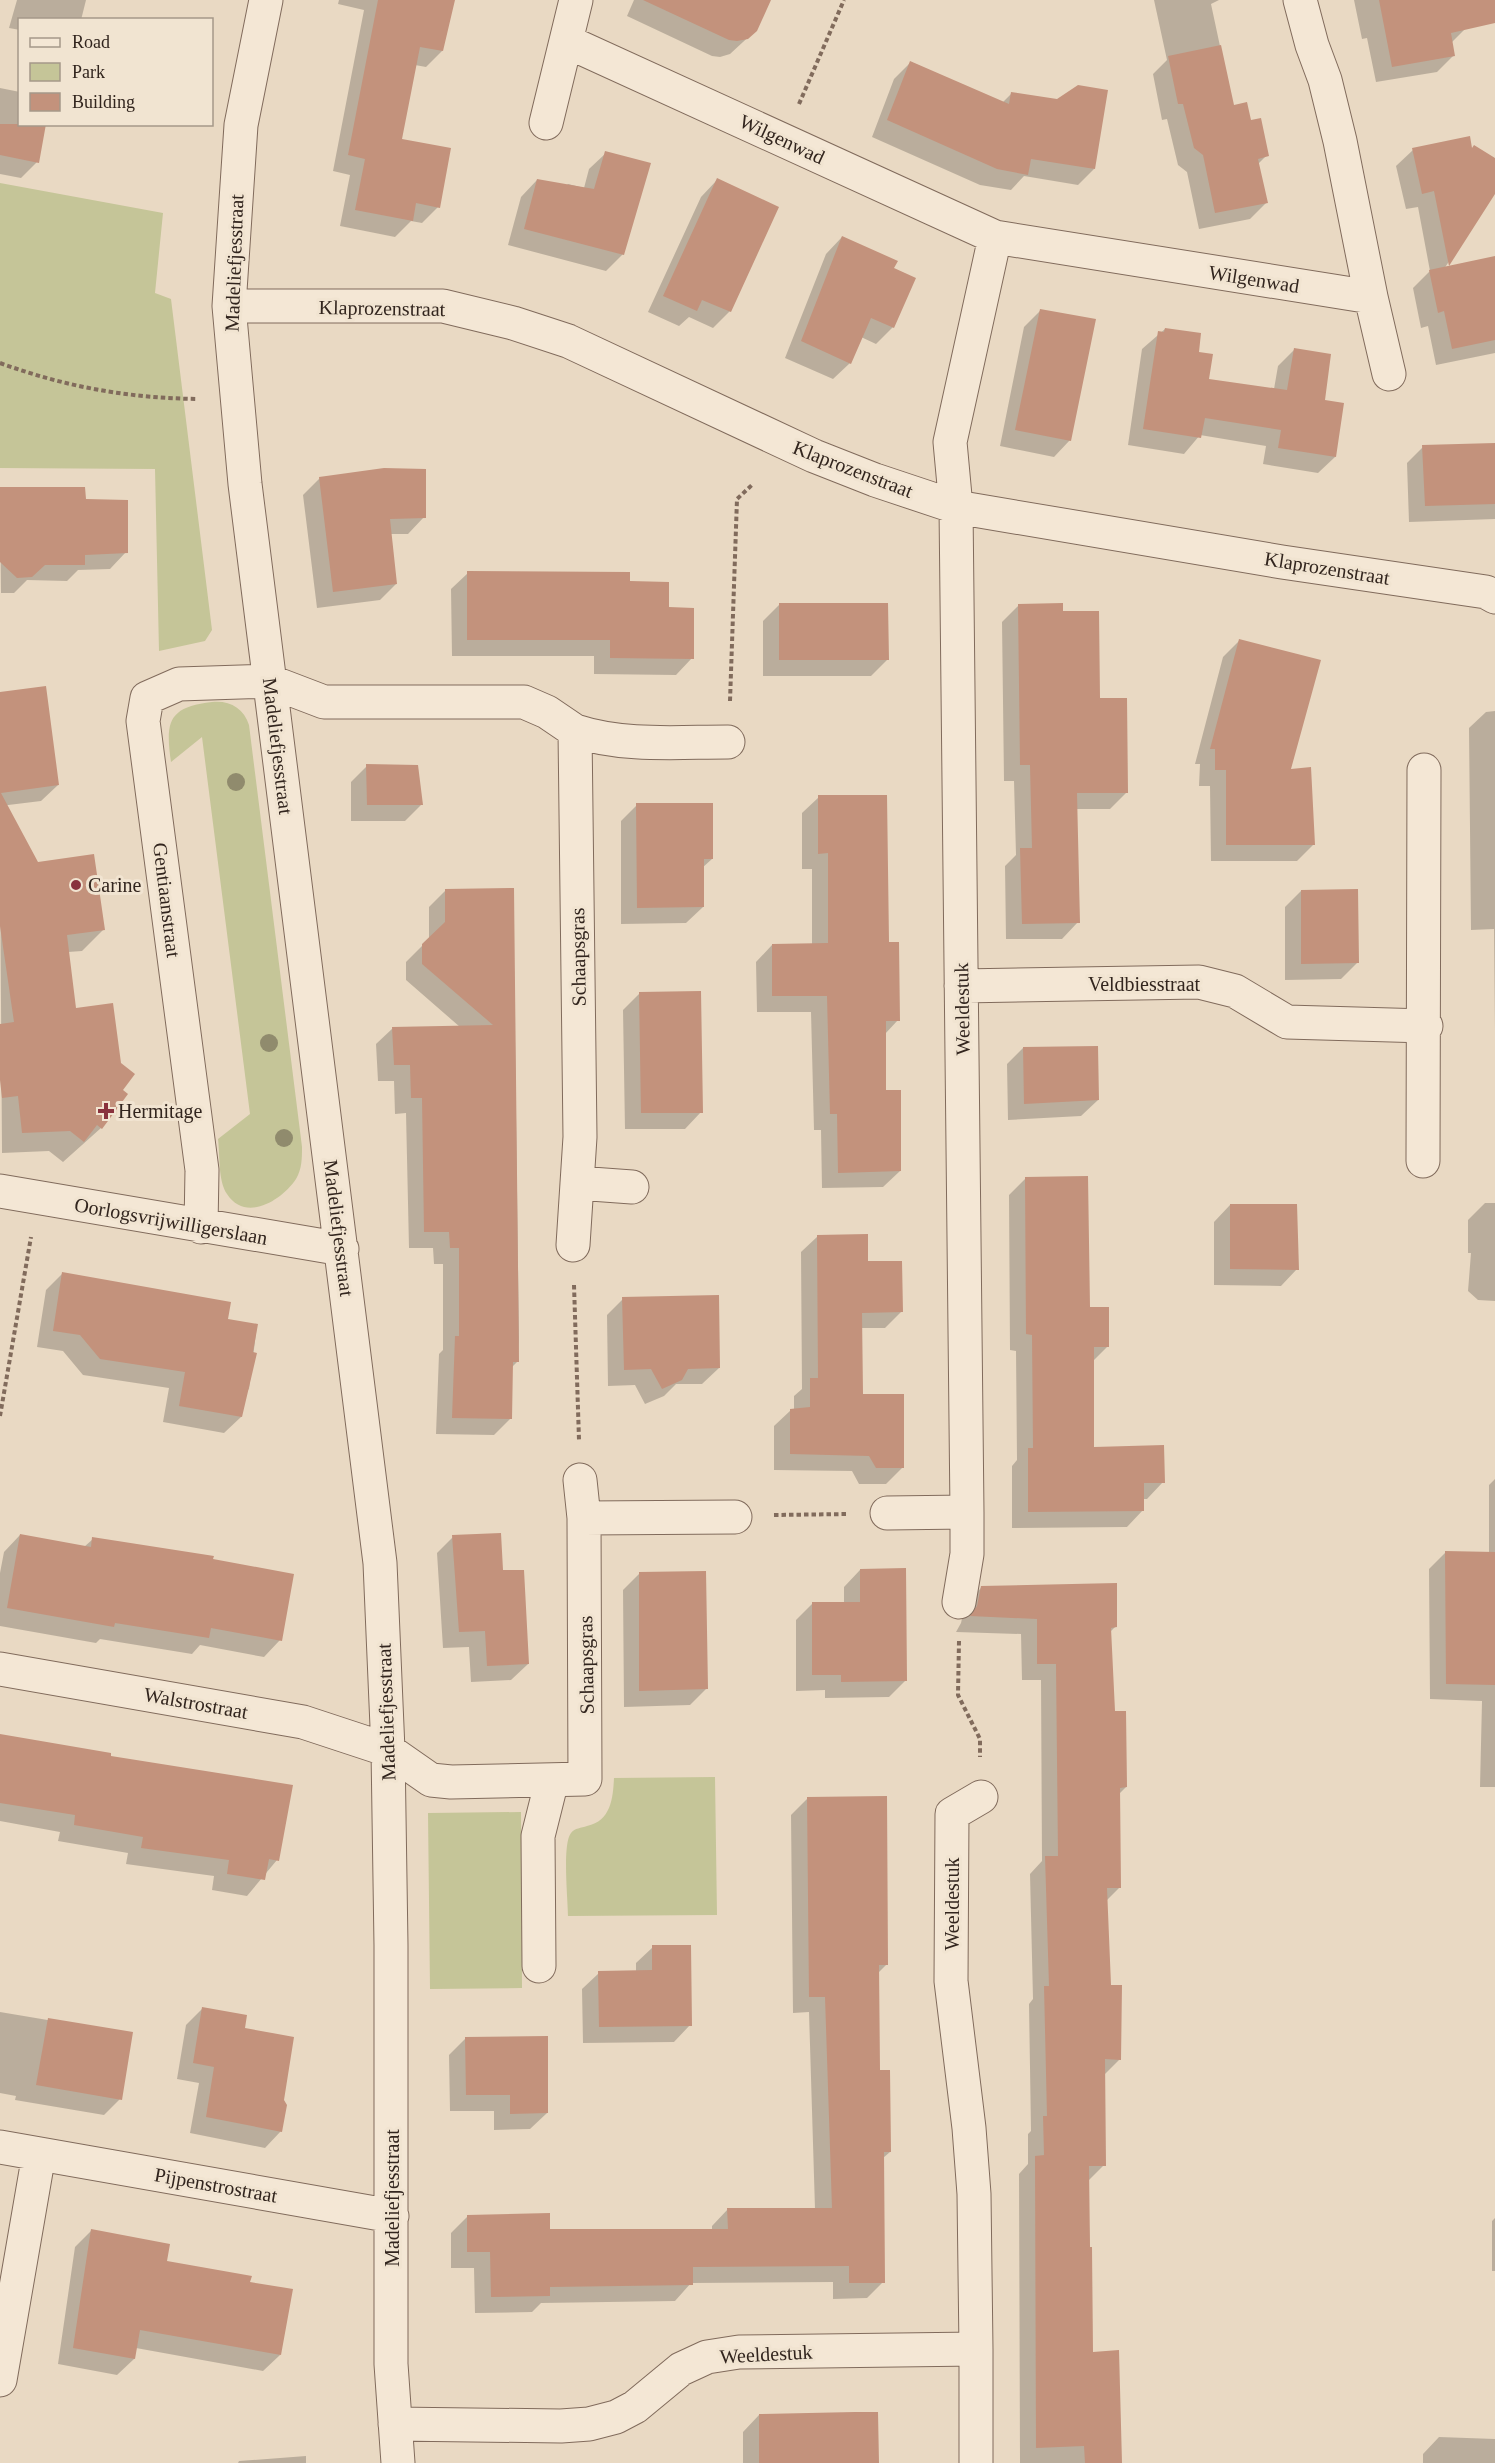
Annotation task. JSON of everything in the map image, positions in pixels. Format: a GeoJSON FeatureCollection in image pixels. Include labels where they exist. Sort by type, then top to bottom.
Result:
{"type":"FeatureCollection","features":[{"type":"Feature","properties":{"kind":"street","name":"Madeliefjesstraat"},"geometry":{"type":"LineString","coordinates":[[266,0],[241,125],[229,306],[235,399],[380,1563],[388,1750],[391,2364],[398,2463]]}},
{"type":"Feature","properties":{"kind":"street"},"geometry":{"type":"LineString","coordinates":[[546,123],[568,42],[576,0]]}},
{"type":"Feature","properties":{"kind":"street"},"geometry":{"type":"LineString","coordinates":[[1300,0],[1312,45],[1325,80],[1340,141],[1389,374]]}},
{"type":"Feature","properties":{"kind":"street","name":"Wilgenwad"},"geometry":{"type":"LineString","coordinates":[[568,42],[995,237],[1371,297]]}},
{"type":"Feature","properties":{"kind":"street"},"geometry":{"type":"LineString","coordinates":[[956,507],[950,442],[995,237]]}},
{"type":"Feature","properties":{"kind":"street","name":"Klaprozenstraat"},"geometry":{"type":"LineString","coordinates":[[229,306],[443,306],[513,323],[568,341],[824,460],[956,507],[1270,560],[1486,592],[1495,597]]}},
{"type":"Feature","properties":{"kind":"street","name":"Weeldestuk"},"geometry":{"type":"LineString","coordinates":[[956,507],[967,1512],[967,1554],[959,1602]]}},
{"type":"Feature","properties":{"kind":"street"},"geometry":{"type":"LineString","coordinates":[[269,681],[324,702],[524,702],[547,712],[575,731],[601,740],[728,742]]}},
{"type":"Feature","properties":{"kind":"street","name":"Gentiaanstraat"},"geometry":{"type":"LineString","coordinates":[[201,1227],[202,1170],[143,721],[147,698],[179,684],[269,681]]}},
{"type":"Feature","properties":{"kind":"street","name":"Schaapsgras"},"geometry":{"type":"LineString","coordinates":[[573,1245],[580,1137],[575,731]]}},
{"type":"Feature","properties":{"kind":"street"},"geometry":{"type":"LineString","coordinates":[[1423,1161],[1426,1026],[1424,770]]}},
{"type":"Feature","properties":{"kind":"street","name":"Veldbiesstraat"},"geometry":{"type":"LineString","coordinates":[[961,986],[1199,982],[1235,991],[1287,1022],[1426,1026]]}},
{"type":"Feature","properties":{"kind":"street"},"geometry":{"type":"LineString","coordinates":[[577,1183],[632,1187]]}},
{"type":"Feature","properties":{"kind":"street","name":"Oorlogsvrijwilligerslaan"},"geometry":{"type":"LineString","coordinates":[[0,1191],[201,1227],[342,1248]]}},
{"type":"Feature","properties":{"kind":"street","name":"Schaapsgras"},"geometry":{"type":"LineString","coordinates":[[388,1750],[431,1780],[451,1782],[585,1779],[584,1518],[580,1480]]}},
{"type":"Feature","properties":{"kind":"street"},"geometry":{"type":"LineString","coordinates":[[887,1513],[967,1512]]}},
{"type":"Feature","properties":{"kind":"street"},"geometry":{"type":"LineString","coordinates":[[584,1518],[735,1517]]}},
{"type":"Feature","properties":{"kind":"street","name":"Walstrostraat"},"geometry":{"type":"LineString","coordinates":[[0,1670],[303,1722],[388,1750]]}},
{"type":"Feature","properties":{"kind":"street"},"geometry":{"type":"LineString","coordinates":[[539,1966],[538,1836],[552,1780]]}},
{"type":"Feature","properties":{"kind":"street","name":"Weeldestuk"},"geometry":{"type":"LineString","coordinates":[[976,2463],[976,2349],[970,2139],[951,1981],[952,1814],[981,1797]]}},
{"type":"Feature","properties":{"kind":"street","name":"Pijpenstrostraat"},"geometry":{"type":"LineString","coordinates":[[0,2147],[392,2216]]}},
{"type":"Feature","properties":{"kind":"street"},"geometry":{"type":"LineString","coordinates":[[0,2380],[39,2154]]}},
{"type":"Feature","properties":{"kind":"street","name":"Weeldestuk"},"geometry":{"type":"LineString","coordinates":[[395,2424],[561,2426],[589,2424],[616,2417],[635,2407],[681,2369],[707,2357],[739,2352],[976,2349]]}},
{"type":"Feature","properties":{"kind":"path"},"geometry":{"type":"LineString","coordinates":[[783,140],[844,0]]}},
{"type":"Feature","properties":{"kind":"path"},"geometry":{"type":"LineString","coordinates":[[0,363],[99,392],[160,399],[235,399]]}},
{"type":"Feature","properties":{"kind":"path"},"geometry":{"type":"LineString","coordinates":[[728,742],[737,499],[753,484]]}},
{"type":"Feature","properties":{"kind":"path"},"geometry":{"type":"LineString","coordinates":[[0,1416],[38,1198]]}},
{"type":"Feature","properties":{"kind":"path"},"geometry":{"type":"LineString","coordinates":[[573,1245],[580,1480]]}},
{"type":"Feature","properties":{"kind":"path"},"geometry":{"type":"LineString","coordinates":[[735,1517],[887,1513]]}},
{"type":"Feature","properties":{"kind":"path"},"geometry":{"type":"LineString","coordinates":[[959,1602],[958,1695],[980,1739],[981,1797]]}},
{"type":"Feature","properties":{"kind":"green space"},"geometry":{"type":"Polygon","coordinates":[[[0,183],[163,213],[155,293],[171,299],[212,630],[205,641],[159,651],[155,469],[0,468],[0,183]]]}},
{"type":"Feature","properties":{"kind":"green space"},"geometry":{"type":"Polygon","coordinates":[[[212,702],[224,702],[235,706],[247,719],[249,725],[302,1147],[299,1171],[290,1187],[273,1201],[253,1208],[235,1203],[227,1194],[220,1168],[218,1139],[250,1114],[202,737],[171,762],[169,748],[170,726],[173,718],[187,708],[212,702]]]}},
{"type":"Feature","properties":{"kind":"green space"},"geometry":{"type":"Polygon","coordinates":[[[715,1777],[717,1915],[568,1916],[566,1860],[568,1839],[574,1830],[595,1823],[606,1814],[613,1793],[614,1778],[715,1777]]]}},
{"type":"Feature","properties":{"kind":"green space"},"geometry":{"type":"Polygon","coordinates":[[[521,1812],[522,1988],[430,1989],[428,1813],[521,1812]]]}},
{"type":"Feature","properties":{"kind":"building"},"geometry":{"type":"Polygon","coordinates":[[[378,0],[455,0],[443,51],[420,47],[402,139],[451,148],[440,208],[416,203],[413,221],[355,210],[365,159],[348,155],[378,0]]]}},
{"type":"Feature","properties":{"kind":"building"},"geometry":{"type":"Polygon","coordinates":[[[643,0],[771,0],[757,31],[748,39],[737,41],[729,40],[643,0]]]}},
{"type":"Feature","properties":{"kind":"building"},"geometry":{"type":"Polygon","coordinates":[[[1379,0],[1495,0],[1495,23],[1451,33],[1455,56],[1392,67],[1379,0]]]}},
{"type":"Feature","properties":{"kind":"building"},"geometry":{"type":"Polygon","coordinates":[[[1221,45],[1234,105],[1247,102],[1251,120],[1261,118],[1269,156],[1258,159],[1268,203],[1215,213],[1203,155],[1194,148],[1183,104],[1178,104],[1168,56],[1221,45]]]}},
{"type":"Feature","properties":{"kind":"building"},"geometry":{"type":"Polygon","coordinates":[[[910,61],[1009,104],[1011,92],[1057,99],[1078,85],[1108,90],[1095,169],[1031,159],[1028,175],[997,169],[887,120],[910,61]]]}},
{"type":"Feature","properties":{"kind":"building"},"geometry":{"type":"Polygon","coordinates":[[[0,124],[46,126],[39,163],[0,155],[0,124]]]}},
{"type":"Feature","properties":{"kind":"building"},"geometry":{"type":"Polygon","coordinates":[[[1470,136],[1472,148],[1474,145],[1495,158],[1495,194],[1449,266],[1434,191],[1422,194],[1412,148],[1470,136]]]}},
{"type":"Feature","properties":{"kind":"building"},"geometry":{"type":"Polygon","coordinates":[[[605,151],[651,163],[624,255],[524,229],[537,179],[594,189],[605,151]]]}},
{"type":"Feature","properties":{"kind":"building"},"geometry":{"type":"Polygon","coordinates":[[[717,178],[779,207],[731,312],[702,300],[697,311],[663,296],[717,178]]]}},
{"type":"Feature","properties":{"kind":"building"},"geometry":{"type":"Polygon","coordinates":[[[842,236],[898,261],[894,268],[916,278],[894,328],[871,318],[851,364],[801,341],[842,236]]]}},
{"type":"Feature","properties":{"kind":"building"},"geometry":{"type":"Polygon","coordinates":[[[1495,256],[1495,340],[1452,349],[1444,311],[1438,313],[1429,270],[1495,256]]]}},
{"type":"Feature","properties":{"kind":"building"},"geometry":{"type":"Polygon","coordinates":[[[1040,309],[1096,319],[1071,441],[1015,430],[1040,309]]]}},
{"type":"Feature","properties":{"kind":"building"},"geometry":{"type":"Polygon","coordinates":[[[1165,328],[1201,333],[1199,352],[1213,354],[1209,379],[1287,390],[1294,348],[1331,354],[1325,400],[1344,403],[1336,457],[1278,448],[1281,430],[1205,418],[1201,438],[1143,429],[1158,331],[1164,332],[1165,328]]]}},
{"type":"Feature","properties":{"kind":"building"},"geometry":{"type":"Polygon","coordinates":[[[1495,443],[1495,504],[1425,506],[1422,445],[1495,443]]]}},
{"type":"Feature","properties":{"kind":"building"},"geometry":{"type":"Polygon","coordinates":[[[384,468],[426,469],[426,518],[390,519],[397,584],[333,592],[319,477],[384,468]]]}},
{"type":"Feature","properties":{"kind":"building"},"geometry":{"type":"Polygon","coordinates":[[[0,487],[85,487],[86,499],[128,500],[128,553],[85,555],[85,565],[45,565],[32,577],[17,578],[0,562],[0,487]]]}},
{"type":"Feature","properties":{"kind":"building"},"geometry":{"type":"Polygon","coordinates":[[[467,571],[630,572],[630,581],[669,582],[669,607],[694,608],[694,659],[610,658],[610,640],[467,640],[467,571]]]}},
{"type":"Feature","properties":{"kind":"building"},"geometry":{"type":"Polygon","coordinates":[[[779,603],[888,603],[889,660],[779,660],[779,603]]]}},
{"type":"Feature","properties":{"kind":"building"},"geometry":{"type":"Polygon","coordinates":[[[1063,603],[1063,611],[1099,611],[1100,698],[1127,698],[1128,793],[1077,793],[1080,923],[1022,924],[1020,848],[1032,848],[1030,765],[1020,765],[1018,604],[1063,603]]]}},
{"type":"Feature","properties":{"kind":"building"},"geometry":{"type":"Polygon","coordinates":[[[1239,639],[1321,660],[1291,769],[1311,767],[1315,845],[1226,845],[1226,770],[1215,770],[1215,749],[1210,749],[1239,639]]]}},
{"type":"Feature","properties":{"kind":"building"},"geometry":{"type":"Polygon","coordinates":[[[46,686],[59,785],[1,793],[38,862],[94,854],[105,930],[67,935],[76,1008],[113,1003],[121,1063],[135,1074],[123,1090],[128,1094],[102,1129],[97,1125],[84,1142],[70,1131],[22,1133],[18,1096],[2,1098],[0,1080],[0,1024],[14,1022],[0,926],[0,692],[46,686]]]}},
{"type":"Feature","properties":{"kind":"building"},"geometry":{"type":"Polygon","coordinates":[[[366,764],[418,765],[423,805],[367,805],[366,764]]]}},
{"type":"Feature","properties":{"kind":"building"},"geometry":{"type":"Polygon","coordinates":[[[818,795],[887,795],[889,942],[899,942],[900,1021],[886,1021],[886,1090],[901,1090],[901,1171],[838,1173],[837,1114],[830,1114],[827,996],[772,996],[772,944],[828,943],[828,853],[818,854],[818,795]]]}},
{"type":"Feature","properties":{"kind":"building"},"geometry":{"type":"Polygon","coordinates":[[[636,803],[713,803],[713,859],[704,859],[704,907],[637,908],[636,803]]]}},
{"type":"Feature","properties":{"kind":"building"},"geometry":{"type":"Polygon","coordinates":[[[514,888],[519,1362],[513,1362],[512,1419],[452,1418],[455,1336],[459,1336],[459,1248],[450,1248],[449,1232],[424,1232],[422,1098],[411,1098],[410,1065],[394,1065],[392,1027],[493,1025],[422,964],[422,944],[445,922],[445,889],[514,888]]]}},
{"type":"Feature","properties":{"kind":"building"},"geometry":{"type":"Polygon","coordinates":[[[1358,889],[1359,963],[1301,964],[1301,890],[1358,889]]]}},
{"type":"Feature","properties":{"kind":"building"},"geometry":{"type":"Polygon","coordinates":[[[701,991],[703,1113],[641,1113],[639,992],[701,991]]]}},
{"type":"Feature","properties":{"kind":"building"},"geometry":{"type":"Polygon","coordinates":[[[1098,1046],[1099,1100],[1024,1104],[1023,1047],[1098,1046]]]}},
{"type":"Feature","properties":{"kind":"building"},"geometry":{"type":"Polygon","coordinates":[[[1088,1176],[1090,1307],[1109,1307],[1109,1347],[1094,1347],[1094,1447],[1164,1445],[1165,1483],[1144,1483],[1144,1511],[1028,1512],[1028,1448],[1033,1448],[1032,1335],[1026,1334],[1025,1177],[1088,1176]]]}},
{"type":"Feature","properties":{"kind":"building"},"geometry":{"type":"Polygon","coordinates":[[[1230,1204],[1297,1204],[1299,1270],[1230,1269],[1230,1204]]]}},
{"type":"Feature","properties":{"kind":"building"},"geometry":{"type":"Polygon","coordinates":[[[868,1234],[868,1261],[902,1261],[903,1312],[862,1313],[863,1394],[904,1394],[904,1468],[876,1468],[869,1456],[790,1454],[790,1409],[810,1407],[810,1378],[818,1378],[817,1235],[868,1234]]]}},
{"type":"Feature","properties":{"kind":"building"},"geometry":{"type":"Polygon","coordinates":[[[62,1272],[231,1302],[228,1319],[258,1324],[253,1352],[257,1353],[242,1417],[179,1406],[185,1372],[100,1359],[80,1335],[53,1331],[62,1272]]]}},
{"type":"Feature","properties":{"kind":"building"},"geometry":{"type":"Polygon","coordinates":[[[719,1295],[720,1368],[688,1369],[682,1380],[662,1389],[651,1369],[624,1370],[622,1297],[719,1295]]]}},
{"type":"Feature","properties":{"kind":"building"},"geometry":{"type":"Polygon","coordinates":[[[501,1533],[503,1570],[524,1570],[529,1664],[487,1666],[485,1631],[459,1632],[452,1535],[501,1533]]]}},
{"type":"Feature","properties":{"kind":"building"},"geometry":{"type":"Polygon","coordinates":[[[20,1534],[91,1547],[92,1537],[214,1556],[213,1559],[294,1574],[282,1641],[211,1628],[209,1638],[115,1623],[114,1627],[7,1608],[20,1534]]]}},
{"type":"Feature","properties":{"kind":"building"},"geometry":{"type":"Polygon","coordinates":[[[1445,1551],[1495,1552],[1495,1685],[1446,1684],[1445,1551]]]}},
{"type":"Feature","properties":{"kind":"building"},"geometry":{"type":"Polygon","coordinates":[[[906,1568],[907,1681],[841,1682],[841,1675],[812,1675],[812,1602],[860,1602],[860,1569],[906,1568]]]}},
{"type":"Feature","properties":{"kind":"building"},"geometry":{"type":"Polygon","coordinates":[[[706,1571],[708,1689],[639,1691],[639,1572],[706,1571]]]}},
{"type":"Feature","properties":{"kind":"building"},"geometry":{"type":"Polygon","coordinates":[[[1117,1583],[1117,1627],[1111,1628],[1115,1711],[1126,1711],[1127,1787],[1120,1788],[1121,1888],[1107,1888],[1111,1985],[1122,1985],[1121,2060],[1105,2059],[1106,2166],[1089,2166],[1093,2352],[1119,2350],[1122,2463],[1085,2463],[1084,2446],[1036,2448],[1035,2156],[1044,2155],[1043,2116],[1047,2116],[1044,1986],[1049,1986],[1045,1856],[1058,1856],[1056,1664],[1037,1664],[1037,1619],[970,1616],[977,1606],[981,1586],[1117,1583]]]}},
{"type":"Feature","properties":{"kind":"building"},"geometry":{"type":"Polygon","coordinates":[[[0,1734],[111,1753],[111,1756],[293,1785],[279,1861],[269,1859],[265,1880],[227,1874],[229,1860],[141,1848],[143,1837],[74,1825],[75,1815],[0,1803],[0,1734]]]}},
{"type":"Feature","properties":{"kind":"building"},"geometry":{"type":"Polygon","coordinates":[[[887,1796],[888,1965],[879,1965],[880,2070],[890,2070],[891,2152],[884,2152],[885,2283],[849,2283],[849,2266],[693,2267],[693,2285],[550,2287],[550,2296],[491,2297],[490,2252],[467,2252],[467,2215],[550,2213],[550,2229],[728,2229],[727,2208],[832,2208],[825,1997],[809,1997],[807,1797],[887,1796]]]}},
{"type":"Feature","properties":{"kind":"building"},"geometry":{"type":"Polygon","coordinates":[[[652,1945],[691,1945],[692,2026],[599,2027],[598,1971],[652,1970],[652,1945]]]}},
{"type":"Feature","properties":{"kind":"building"},"geometry":{"type":"Polygon","coordinates":[[[202,2007],[247,2015],[245,2028],[294,2037],[284,2100],[287,2105],[282,2132],[206,2117],[214,2067],[193,2063],[202,2007]]]}},
{"type":"Feature","properties":{"kind":"building"},"geometry":{"type":"Polygon","coordinates":[[[48,2018],[133,2032],[122,2100],[36,2085],[48,2018]]]}},
{"type":"Feature","properties":{"kind":"building"},"geometry":{"type":"Polygon","coordinates":[[[548,2036],[548,2113],[510,2114],[510,2095],[466,2095],[465,2037],[548,2036]]]}},
{"type":"Feature","properties":{"kind":"building"},"geometry":{"type":"Polygon","coordinates":[[[91,2229],[170,2244],[167,2261],[252,2276],[250,2282],[293,2289],[281,2355],[140,2330],[135,2359],[73,2348],[91,2229]]]}},
{"type":"Feature","properties":{"kind":"building"},"geometry":{"type":"Polygon","coordinates":[[[878,2412],[879,2463],[759,2463],[759,2414],[878,2412]]]}},
{"type":"Feature","properties":{"kind":"place","name":"Carine"},"geometry":{"type":"Point","coordinates":[76,885]}},
{"type":"Feature","properties":{"kind":"place","name":"Hermitage"},"geometry":{"type":"Point","coordinates":[106,1111]}}]}
